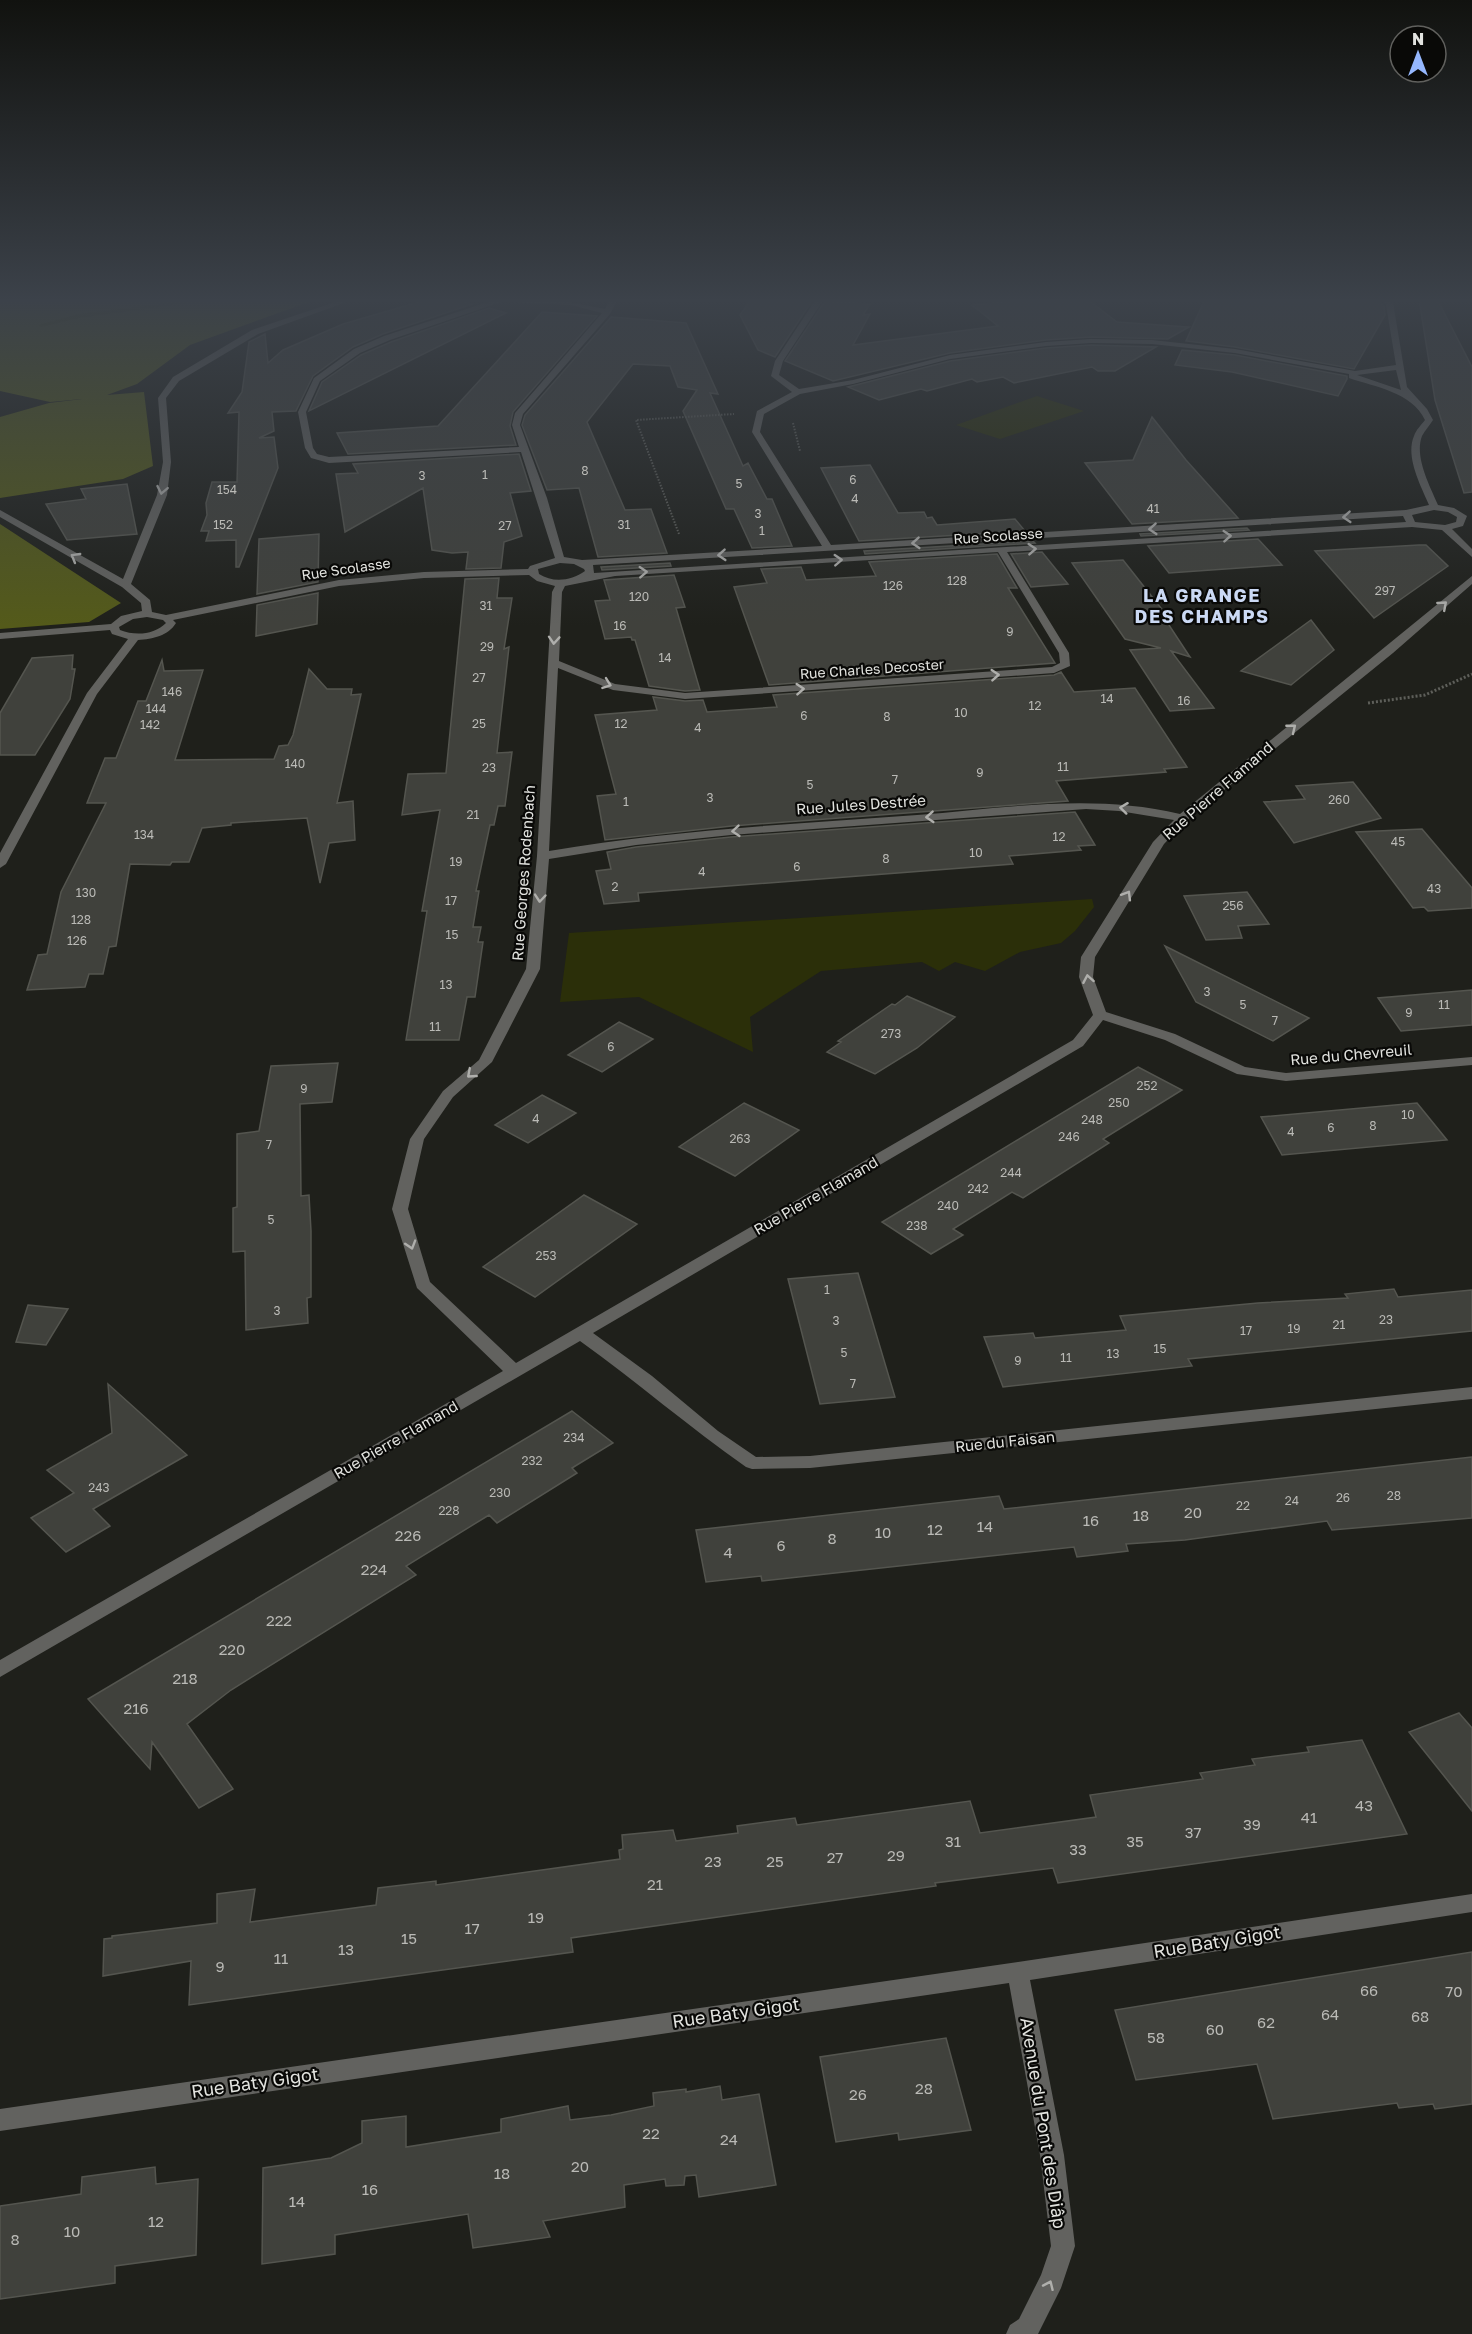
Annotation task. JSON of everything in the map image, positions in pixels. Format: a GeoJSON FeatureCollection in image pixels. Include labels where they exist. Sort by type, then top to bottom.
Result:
{"type":"FeatureCollection","features":[{"type":"Feature","properties":{"kind":"street"},"geometry":{"type":"LineString","coordinates":[[126,585],[162,495],[167,462],[163,408]]}},
{"type":"Feature","properties":{"kind":"street"},"geometry":{"type":"LineString","coordinates":[[304,408],[302,412],[309,448],[314,456],[329,460],[523,449]]}},
{"type":"Feature","properties":{"kind":"street"},"geometry":{"type":"LineString","coordinates":[[523,408],[519,412],[516,425],[542,498],[560,560],[537,565],[532,572],[544,581],[561,582]]}},
{"type":"Feature","properties":{"kind":"street"},"geometry":{"type":"LineString","coordinates":[[769,408],[760,413],[756,432],[830,549]]}},
{"type":"Feature","properties":{"kind":"street"},"geometry":{"type":"LineString","coordinates":[[1422,408],[1429,420],[1419,434],[1416,443],[1418,464],[1434,507],[1467,516],[1460,524],[1445,528]]}},
{"type":"Feature","properties":{"kind":"street","name":"Rue Scolasse"},"geometry":{"type":"LineString","coordinates":[[560,560],[583,563],[688,558],[1406,513],[1434,507]]}},
{"type":"Feature","properties":{"kind":"street"},"geometry":{"type":"LineString","coordinates":[[0,513],[126,585],[146,602],[147,614]]}},
{"type":"Feature","properties":{"kind":"street"},"geometry":{"type":"LineString","coordinates":[[1406,513],[1412,524]]}},
{"type":"Feature","properties":{"kind":"street","name":"Rue Scolasse"},"geometry":{"type":"LineString","coordinates":[[561,582],[615,573],[1412,524],[1445,528]]}},
{"type":"Feature","properties":{"kind":"street"},"geometry":{"type":"LineString","coordinates":[[1445,528],[1472,554]]}},
{"type":"Feature","properties":{"kind":"street","name":"Rue Charles Decoster"},"geometry":{"type":"LineString","coordinates":[[552,662],[613,687],[685,696],[1054,670],[1066,664],[1064,653],[1002,551]]}},
{"type":"Feature","properties":{"kind":"street"},"geometry":{"type":"LineString","coordinates":[[583,563],[589,567],[590,572],[585,577]]}},
{"type":"Feature","properties":{"kind":"street","name":"Rue Scolasse"},"geometry":{"type":"LineString","coordinates":[[166,618],[339,583],[424,575],[532,572]]}},
{"type":"Feature","properties":{"kind":"street","name":"Rue Pierre Flamand"},"geometry":{"type":"LineString","coordinates":[[0,1669],[1078,1043],[1100,1015],[1086,978],[1088,957],[1159,842],[1182,818],[1389,651],[1472,579]]}},
{"type":"Feature","properties":{"kind":"street","name":"Rue Georges Rodenbach"},"geometry":{"type":"LineString","coordinates":[[515,1372],[423,1284],[400,1209],[417,1139],[448,1095],[485,1062],[533,969],[543,856],[557,592],[561,582]]}},
{"type":"Feature","properties":{"kind":"street"},"geometry":{"type":"LineString","coordinates":[[0,636],[114,627],[125,618],[147,614],[166,618],[171,622],[168,628],[148,636],[135,637],[116,632],[114,627]]}},
{"type":"Feature","properties":{"kind":"street"},"geometry":{"type":"LineString","coordinates":[[0,864],[92,693],[135,637]]}},
{"type":"Feature","properties":{"kind":"street","name":"Rue Jules Destrée"},"geometry":{"type":"LineString","coordinates":[[543,856],[603,844],[730,831],[1099,805],[1163,812],[1182,818]]}},
{"type":"Feature","properties":{"kind":"street","name":"Rue du Chevreuil"},"geometry":{"type":"LineString","coordinates":[[1100,1015],[1170,1037],[1242,1071],[1286,1077],[1472,1061]]}},
{"type":"Feature","properties":{"kind":"street","name":"Rue du Faisan"},"geometry":{"type":"LineString","coordinates":[[581,1333],[646,1380],[712,1435],[752,1463],[810,1462],[1472,1393]]}},
{"type":"Feature","properties":{"kind":"street","name":"Rue Baty Gigot"},"geometry":{"type":"LineString","coordinates":[[0,2120],[1018,1972],[1472,1903]]}},
{"type":"Feature","properties":{"kind":"street","name":"Avenue du Pont des Diâp"},"geometry":{"type":"LineString","coordinates":[[1018,1972],[1052,2155],[1063,2246],[1052,2279],[1029,2328],[1019,2334]]}},
{"type":"Feature","properties":{"kind":"path"},"geometry":{"type":"LineString","coordinates":[[688,558],[636,420],[760,413],[792,417],[800,453],[797,462],[784,475]]}},
{"type":"Feature","properties":{"kind":"path"},"geometry":{"type":"LineString","coordinates":[[1314,710],[1425,695],[1472,674]]}},
{"type":"Feature","properties":{"kind":"green space"},"geometry":{"type":"Polygon","coordinates":[[[32,408],[146,408],[153,466],[123,479],[0,498],[0,417],[32,408]]]}},
{"type":"Feature","properties":{"kind":"green space"},"geometry":{"type":"Polygon","coordinates":[[[1004,408],[1074,408],[1084,411],[1000,439],[956,425],[1004,408]]]}},
{"type":"Feature","properties":{"kind":"green space"},"geometry":{"type":"Polygon","coordinates":[[[0,524],[121,603],[89,622],[0,629],[0,524]]]}},
{"type":"Feature","properties":{"kind":"green space"},"geometry":{"type":"Polygon","coordinates":[[[1092,899],[1094,907],[1075,931],[1061,943],[1020,952],[985,971],[955,962],[939,971],[922,962],[821,971],[750,1017],[753,1052],[639,997],[560,1002],[569,933],[1092,899]]]}},
{"type":"Feature","properties":{"kind":"building"},"geometry":{"type":"Polygon","coordinates":[[[231,408],[297,408],[296,411],[272,412],[274,431],[259,438],[274,437],[278,468],[239,567],[236,567],[236,540],[206,541],[209,531],[201,531],[207,515],[206,503],[212,482],[237,482],[239,412],[228,413],[231,408]]]}},
{"type":"Feature","properties":{"kind":"building"},"geometry":{"type":"Polygon","coordinates":[[[454,408],[517,408],[513,412],[510,426],[516,445],[348,454],[337,433],[438,426],[454,408]]]}},
{"type":"Feature","properties":{"kind":"building"},"geometry":{"type":"Polygon","coordinates":[[[531,408],[598,408],[587,422],[625,510],[651,509],[667,553],[598,557],[579,488],[547,490],[522,425],[525,415],[531,408]]]}},
{"type":"Feature","properties":{"kind":"building"},"geometry":{"type":"Polygon","coordinates":[[[685,408],[717,408],[743,466],[748,463],[767,499],[772,499],[792,546],[752,548],[734,509],[726,509],[683,411],[685,408]]]}},
{"type":"Feature","properties":{"kind":"building"},"geometry":{"type":"Polygon","coordinates":[[[1437,408],[1472,408],[1472,492],[1464,493],[1437,408]]]}},
{"type":"Feature","properties":{"kind":"building"},"geometry":{"type":"Polygon","coordinates":[[[1152,417],[1186,460],[1238,518],[1132,524],[1085,463],[1133,460],[1152,417]]]}},
{"type":"Feature","properties":{"kind":"building"},"geometry":{"type":"Polygon","coordinates":[[[519,454],[531,491],[510,493],[522,536],[504,542],[501,568],[466,569],[468,552],[452,553],[432,550],[423,488],[345,532],[336,474],[358,473],[353,464],[519,454]]]}},
{"type":"Feature","properties":{"kind":"building"},"geometry":{"type":"Polygon","coordinates":[[[870,465],[898,513],[924,512],[927,518],[932,517],[937,525],[1015,519],[1025,531],[859,541],[821,468],[870,465]]]}},
{"type":"Feature","properties":{"kind":"building"},"geometry":{"type":"Polygon","coordinates":[[[127,484],[137,534],[67,540],[46,504],[86,499],[81,489],[127,484]]]}},
{"type":"Feature","properties":{"kind":"building"},"geometry":{"type":"Polygon","coordinates":[[[1247,528],[1249,530],[1141,536],[1140,534],[1247,528]]]}},
{"type":"Feature","properties":{"kind":"building"},"geometry":{"type":"Polygon","coordinates":[[[319,534],[318,582],[257,594],[259,539],[319,534]]]}},
{"type":"Feature","properties":{"kind":"building"},"geometry":{"type":"Polygon","coordinates":[[[1258,539],[1282,565],[1169,573],[1148,546],[1258,539]]]}},
{"type":"Feature","properties":{"kind":"building"},"geometry":{"type":"Polygon","coordinates":[[[1033,541],[1035,543],[865,554],[864,551],[1033,541]]]}},
{"type":"Feature","properties":{"kind":"building"},"geometry":{"type":"Polygon","coordinates":[[[1426,545],[1448,566],[1374,618],[1315,551],[1426,545]]]}},
{"type":"Feature","properties":{"kind":"building"},"geometry":{"type":"Polygon","coordinates":[[[1042,552],[1068,584],[1031,587],[1011,554],[1042,552]]]}},
{"type":"Feature","properties":{"kind":"building"},"geometry":{"type":"Polygon","coordinates":[[[997,554],[1017,588],[1008,588],[1055,663],[769,685],[734,587],[767,583],[761,569],[801,567],[806,580],[876,576],[869,562],[997,554]]]}},
{"type":"Feature","properties":{"kind":"building"},"geometry":{"type":"Polygon","coordinates":[[[1123,560],[1164,612],[1161,613],[1190,657],[1171,651],[1214,708],[1170,711],[1130,650],[1161,648],[1125,639],[1072,563],[1123,560]]]}},
{"type":"Feature","properties":{"kind":"building"},"geometry":{"type":"Polygon","coordinates":[[[670,563],[671,566],[602,570],[601,567],[670,563]]]}},
{"type":"Feature","properties":{"kind":"building"},"geometry":{"type":"Polygon","coordinates":[[[674,575],[685,607],[676,608],[700,690],[685,691],[649,686],[635,640],[631,637],[605,639],[595,601],[610,600],[604,580],[674,575]]]}},
{"type":"Feature","properties":{"kind":"building"},"geometry":{"type":"Polygon","coordinates":[[[499,578],[497,598],[512,598],[504,649],[509,647],[497,753],[512,752],[505,806],[498,806],[494,825],[490,825],[476,891],[479,891],[473,927],[481,927],[478,942],[483,942],[475,997],[467,997],[459,1040],[406,1040],[427,911],[422,911],[440,810],[402,815],[408,774],[446,773],[465,579],[499,578]]]}},
{"type":"Feature","properties":{"kind":"building"},"geometry":{"type":"Polygon","coordinates":[[[318,593],[317,624],[256,636],[257,605],[318,593]]]}},
{"type":"Feature","properties":{"kind":"building"},"geometry":{"type":"Polygon","coordinates":[[[1311,620],[1334,650],[1291,685],[1241,671],[1311,620]]]}},
{"type":"Feature","properties":{"kind":"building"},"geometry":{"type":"Polygon","coordinates":[[[73,655],[72,669],[75,669],[70,699],[35,755],[0,755],[0,713],[32,658],[73,655]]]}},
{"type":"Feature","properties":{"kind":"building"},"geometry":{"type":"Polygon","coordinates":[[[162,660],[164,671],[203,670],[175,760],[274,759],[279,746],[288,745],[293,735],[309,669],[327,689],[352,689],[351,695],[361,694],[337,803],[353,801],[355,840],[329,843],[320,883],[307,818],[231,823],[231,825],[202,828],[189,862],[172,862],[170,865],[130,864],[116,946],[109,947],[103,974],[89,974],[85,987],[27,990],[38,955],[47,954],[61,892],[106,803],[87,803],[105,758],[116,758],[138,701],[146,701],[162,660]]]}},
{"type":"Feature","properties":{"kind":"building"},"geometry":{"type":"Polygon","coordinates":[[[1061,672],[1074,692],[1135,688],[1187,767],[1164,769],[1166,772],[1056,781],[1068,801],[732,826],[605,840],[597,796],[616,794],[595,715],[657,710],[653,697],[685,701],[703,700],[707,712],[777,707],[773,695],[1054,675],[1061,672]]]}},
{"type":"Feature","properties":{"kind":"building"},"geometry":{"type":"Polygon","coordinates":[[[1353,782],[1381,818],[1294,843],[1264,802],[1305,799],[1296,786],[1353,782]]]}},
{"type":"Feature","properties":{"kind":"building"},"geometry":{"type":"Polygon","coordinates":[[[1075,812],[1095,845],[1078,846],[1081,850],[1009,856],[1013,864],[638,893],[639,901],[604,904],[596,871],[611,869],[607,852],[636,847],[731,837],[1075,812]]]}},
{"type":"Feature","properties":{"kind":"building"},"geometry":{"type":"Polygon","coordinates":[[[1422,829],[1472,888],[1472,908],[1428,911],[1424,907],[1413,908],[1356,832],[1422,829]]]}},
{"type":"Feature","properties":{"kind":"building"},"geometry":{"type":"Polygon","coordinates":[[[1247,892],[1269,924],[1238,926],[1242,938],[1206,940],[1184,896],[1247,892]]]}},
{"type":"Feature","properties":{"kind":"building"},"geometry":{"type":"Polygon","coordinates":[[[1165,946],[1309,1018],[1273,1041],[1196,1002],[1165,946]]]}},
{"type":"Feature","properties":{"kind":"building"},"geometry":{"type":"Polygon","coordinates":[[[1472,990],[1472,1025],[1401,1031],[1378,998],[1472,990]]]}},
{"type":"Feature","properties":{"kind":"building"},"geometry":{"type":"Polygon","coordinates":[[[907,996],[955,1017],[917,1048],[875,1074],[827,1052],[841,1042],[838,1041],[907,996]]]}},
{"type":"Feature","properties":{"kind":"building"},"geometry":{"type":"Polygon","coordinates":[[[619,1022],[653,1039],[602,1072],[568,1055],[619,1022]]]}},
{"type":"Feature","properties":{"kind":"building"},"geometry":{"type":"Polygon","coordinates":[[[338,1063],[332,1102],[300,1104],[301,1196],[309,1195],[311,1231],[311,1297],[307,1298],[308,1323],[246,1330],[245,1251],[233,1252],[233,1208],[237,1207],[237,1134],[259,1131],[271,1066],[338,1063]]]}},
{"type":"Feature","properties":{"kind":"building"},"geometry":{"type":"Polygon","coordinates":[[[1138,1067],[1182,1090],[1103,1139],[1109,1143],[1023,1198],[1012,1192],[953,1229],[963,1235],[931,1254],[882,1222],[1138,1067]]]}},
{"type":"Feature","properties":{"kind":"building"},"geometry":{"type":"Polygon","coordinates":[[[542,1095],[576,1113],[528,1143],[495,1125],[542,1095]]]}},
{"type":"Feature","properties":{"kind":"building"},"geometry":{"type":"Polygon","coordinates":[[[744,1103],[799,1130],[735,1176],[679,1147],[744,1103]]]}},
{"type":"Feature","properties":{"kind":"building"},"geometry":{"type":"Polygon","coordinates":[[[1417,1103],[1447,1140],[1282,1155],[1261,1117],[1417,1103]]]}},
{"type":"Feature","properties":{"kind":"building"},"geometry":{"type":"Polygon","coordinates":[[[584,1195],[637,1224],[535,1297],[483,1267],[584,1195]]]}},
{"type":"Feature","properties":{"kind":"building"},"geometry":{"type":"Polygon","coordinates":[[[858,1273],[895,1397],[820,1404],[788,1279],[858,1273]]]}},
{"type":"Feature","properties":{"kind":"building"},"geometry":{"type":"Polygon","coordinates":[[[1394,1289],[1398,1297],[1472,1290],[1472,1331],[1188,1359],[1192,1366],[1003,1387],[984,1337],[1033,1333],[1035,1338],[1126,1330],[1120,1316],[1258,1303],[1348,1298],[1345,1294],[1394,1289]]]}},
{"type":"Feature","properties":{"kind":"building"},"geometry":{"type":"Polygon","coordinates":[[[28,1305],[68,1309],[46,1345],[16,1342],[28,1305]]]}},
{"type":"Feature","properties":{"kind":"building"},"geometry":{"type":"Polygon","coordinates":[[[108,1384],[187,1455],[93,1509],[110,1526],[66,1552],[31,1518],[74,1493],[47,1470],[112,1433],[108,1384]]]}},
{"type":"Feature","properties":{"kind":"building"},"geometry":{"type":"Polygon","coordinates":[[[572,1411],[613,1443],[572,1468],[577,1473],[497,1523],[489,1515],[406,1566],[416,1575],[231,1690],[187,1724],[233,1789],[199,1808],[152,1742],[150,1769],[88,1699],[572,1411]]]}},
{"type":"Feature","properties":{"kind":"building"},"geometry":{"type":"Polygon","coordinates":[[[1472,1457],[1472,1518],[1332,1530],[1327,1521],[1185,1540],[1126,1544],[1128,1551],[1077,1557],[1074,1547],[762,1581],[761,1576],[706,1582],[696,1530],[999,1496],[1004,1509],[1472,1457]]]}},
{"type":"Feature","properties":{"kind":"building"},"geometry":{"type":"Polygon","coordinates":[[[1459,1713],[1472,1728],[1472,1811],[1409,1732],[1459,1713]]]}},
{"type":"Feature","properties":{"kind":"building"},"geometry":{"type":"Polygon","coordinates":[[[1362,1740],[1407,1834],[1058,1883],[1053,1868],[935,1883],[936,1886],[571,1938],[573,1952],[189,2005],[191,1961],[103,1976],[104,1939],[112,1938],[112,1936],[217,1923],[217,1894],[255,1889],[250,1922],[376,1905],[378,1888],[436,1881],[436,1885],[620,1859],[619,1850],[623,1849],[622,1835],[673,1830],[676,1841],[738,1833],[737,1826],[795,1818],[797,1825],[970,1801],[980,1833],[1096,1817],[1090,1795],[1203,1779],[1200,1773],[1255,1765],[1252,1759],[1309,1752],[1307,1747],[1362,1740]]]}},
{"type":"Feature","properties":{"kind":"building"},"geometry":{"type":"Polygon","coordinates":[[[1472,1952],[1472,2104],[1435,2109],[1433,2104],[1399,2108],[1397,2103],[1273,2119],[1257,2064],[1136,2080],[1115,2010],[1472,1952]]]}},
{"type":"Feature","properties":{"kind":"building"},"geometry":{"type":"Polygon","coordinates":[[[946,2038],[971,2130],[899,2140],[898,2133],[836,2142],[820,2057],[946,2038]]]}},
{"type":"Feature","properties":{"kind":"building"},"geometry":{"type":"Polygon","coordinates":[[[720,2086],[722,2100],[759,2094],[776,2185],[699,2197],[696,2175],[685,2176],[684,2185],[666,2186],[665,2179],[624,2185],[625,2207],[543,2221],[550,2237],[473,2248],[468,2214],[335,2235],[335,2254],[262,2264],[263,2168],[331,2158],[362,2143],[362,2121],[406,2116],[406,2147],[501,2132],[501,2119],[568,2106],[570,2120],[611,2115],[654,2106],[653,2093],[686,2089],[686,2092],[720,2086]]]}},
{"type":"Feature","properties":{"kind":"building"},"geometry":{"type":"Polygon","coordinates":[[[155,2167],[156,2184],[198,2179],[196,2255],[115,2266],[115,2283],[0,2299],[0,2206],[81,2194],[82,2177],[155,2167]]]}},
{"type":"Feature","properties":{"kind":"district","name":"LA GRANGE DES CHAMPS"},"geometry":{"type":"Point","coordinates":[1202,606]}}]}
